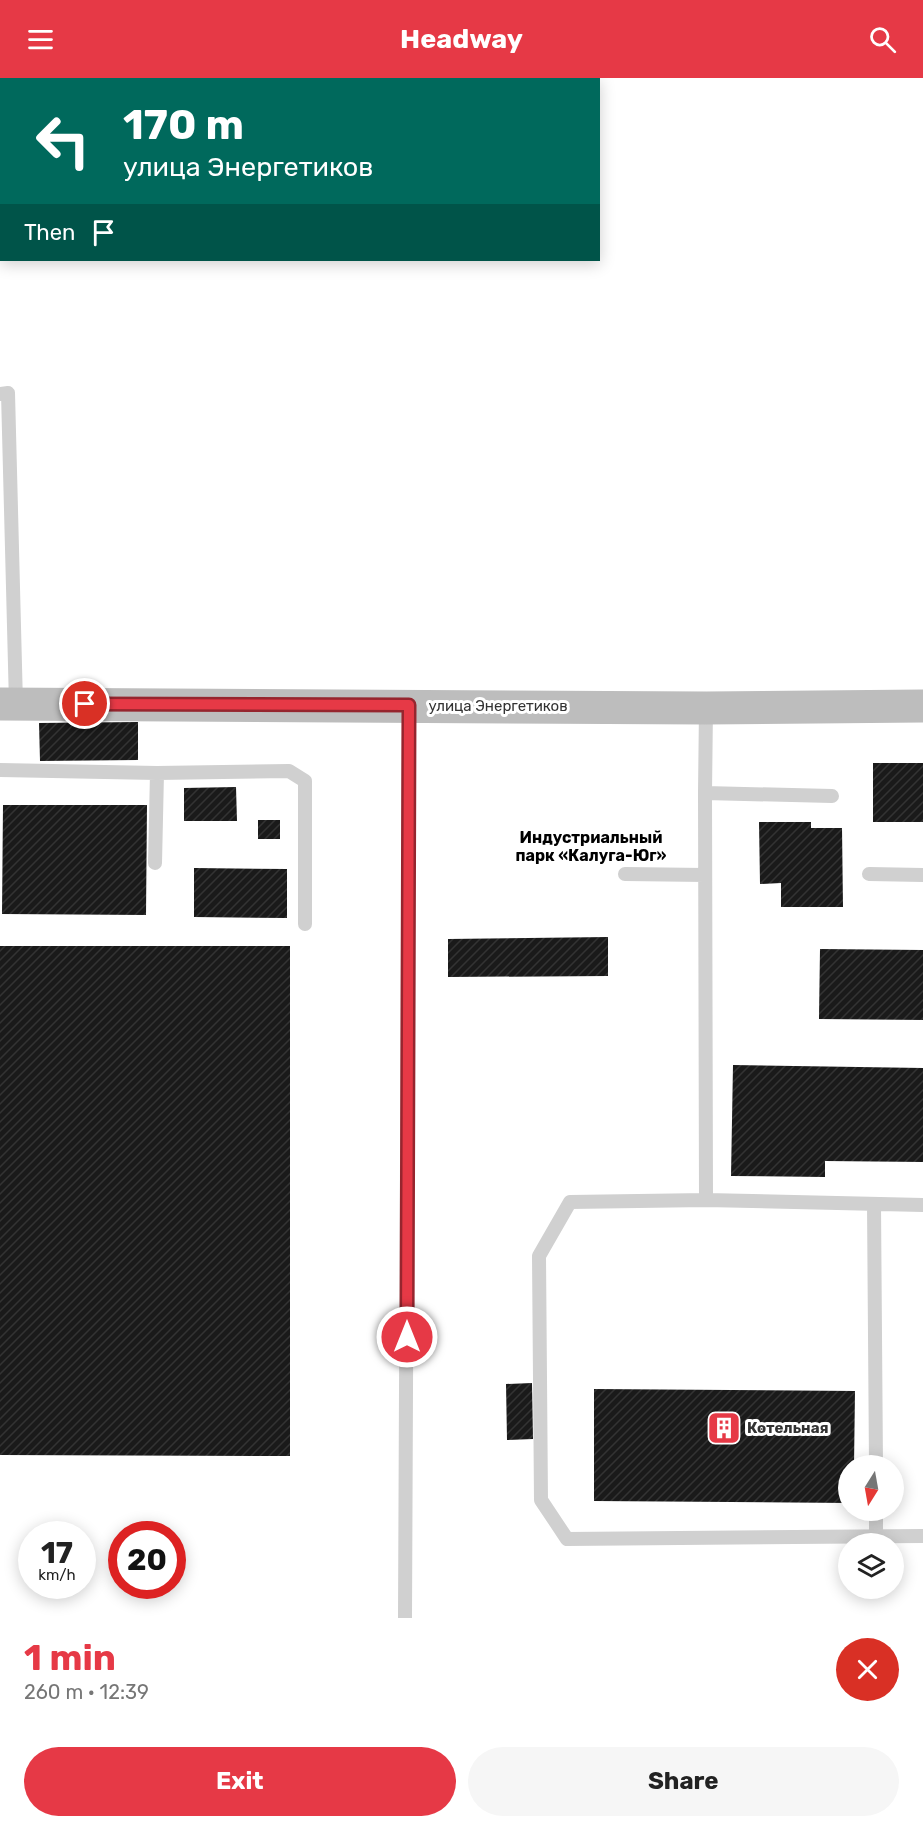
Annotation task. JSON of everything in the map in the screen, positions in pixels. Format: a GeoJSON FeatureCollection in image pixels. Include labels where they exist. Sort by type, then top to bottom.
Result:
{"type":"FeatureCollection","features":[{"type":"Feature","properties":{"kind":"street","name":"улица Энергетиков"},"geometry":{"type":"LineString","coordinates":[[8,704],[706,708],[923,706]]}},
{"type":"Feature","properties":{"kind":"lane"},"geometry":{"type":"LineString","coordinates":[[0,394],[8,393],[8,704]]}},
{"type":"Feature","properties":{"kind":"lane"},"geometry":{"type":"LineString","coordinates":[[405,1618],[409,705]]}},
{"type":"Feature","properties":{"kind":"lane"},"geometry":{"type":"LineString","coordinates":[[706,708],[706,1200]]}},
{"type":"Feature","properties":{"kind":"lane"},"geometry":{"type":"LineString","coordinates":[[0,770],[158,773],[289,771],[305,781],[305,924]]}},
{"type":"Feature","properties":{"kind":"lane"},"geometry":{"type":"LineString","coordinates":[[155,863],[158,773]]}},
{"type":"Feature","properties":{"kind":"lane"},"geometry":{"type":"LineString","coordinates":[[705,793],[832,796]]}},
{"type":"Feature","properties":{"kind":"lane"},"geometry":{"type":"LineString","coordinates":[[625,874],[705,874]]}},
{"type":"Feature","properties":{"kind":"lane"},"geometry":{"type":"LineString","coordinates":[[869,874],[923,874]]}},
{"type":"Feature","properties":{"kind":"lane"},"geometry":{"type":"LineString","coordinates":[[838,1536],[567,1539],[541,1500],[539,1256],[570,1202],[706,1200],[923,1205]]}},
{"type":"Feature","properties":{"kind":"lane"},"geometry":{"type":"LineString","coordinates":[[874,1204],[876,1455]]}},
{"type":"Feature","properties":{"kind":"lane"},"geometry":{"type":"LineString","coordinates":[[904,1536],[923,1536]]}},
{"type":"Feature","properties":{"kind":"building"},"geometry":{"type":"Polygon","coordinates":[[[138,722],[138,760],[40,761],[39,723],[138,722]]]}},
{"type":"Feature","properties":{"kind":"building"},"geometry":{"type":"Polygon","coordinates":[[[873,763],[923,763],[923,822],[873,822],[873,763]]]}},
{"type":"Feature","properties":{"kind":"building"},"geometry":{"type":"Polygon","coordinates":[[[236,787],[237,821],[184,821],[184,788],[236,787]]]}},
{"type":"Feature","properties":{"kind":"building"},"geometry":{"type":"Polygon","coordinates":[[[3,805],[147,805],[146,915],[2,914],[3,805]]]}},
{"type":"Feature","properties":{"kind":"building"},"geometry":{"type":"Polygon","coordinates":[[[258,820],[280,820],[280,839],[258,839],[258,820]]]}},
{"type":"Feature","properties":{"kind":"building"},"geometry":{"type":"Polygon","coordinates":[[[759,822],[811,822],[811,828],[842,828],[843,907],[781,907],[781,883],[760,884],[759,822]]]}},
{"type":"Feature","properties":{"kind":"building"},"geometry":{"type":"Polygon","coordinates":[[[194,868],[287,869],[287,918],[194,917],[194,868]]]}},
{"type":"Feature","properties":{"kind":"building"},"geometry":{"type":"Polygon","coordinates":[[[608,937],[608,976],[448,977],[448,939],[608,937]]]}},
{"type":"Feature","properties":{"kind":"building"},"geometry":{"type":"Polygon","coordinates":[[[0,946],[290,946],[290,1456],[0,1455],[0,946]]]}},
{"type":"Feature","properties":{"kind":"building"},"geometry":{"type":"Polygon","coordinates":[[[820,949],[923,950],[923,1020],[819,1019],[820,949]]]}},
{"type":"Feature","properties":{"kind":"building"},"geometry":{"type":"Polygon","coordinates":[[[733,1065],[923,1068],[923,1162],[825,1161],[825,1177],[731,1176],[733,1065]]]}},
{"type":"Feature","properties":{"kind":"building"},"geometry":{"type":"Polygon","coordinates":[[[532,1383],[533,1439],[507,1440],[506,1384],[532,1383]]]}},
{"type":"Feature","properties":{"kind":"building","name":"Котельная"},"geometry":{"type":"Polygon","coordinates":[[[594,1389],[855,1391],[854,1455],[838,1455],[838,1503],[594,1501],[594,1389]]]}},
{"type":"Feature","properties":{"kind":"place","name":"Котельная"},"geometry":{"type":"Point","coordinates":[724,1428]}},
{"type":"Feature","properties":{"kind":"district","name":"Индустриальный парк «Калуга-Юг»"},"geometry":{"type":"Point","coordinates":[591,846]}},
{"type":"Feature","properties":{"kind":"route"},"geometry":{"type":"LineString","coordinates":[[85,704],[409,705],[407,1337]]}}]}
